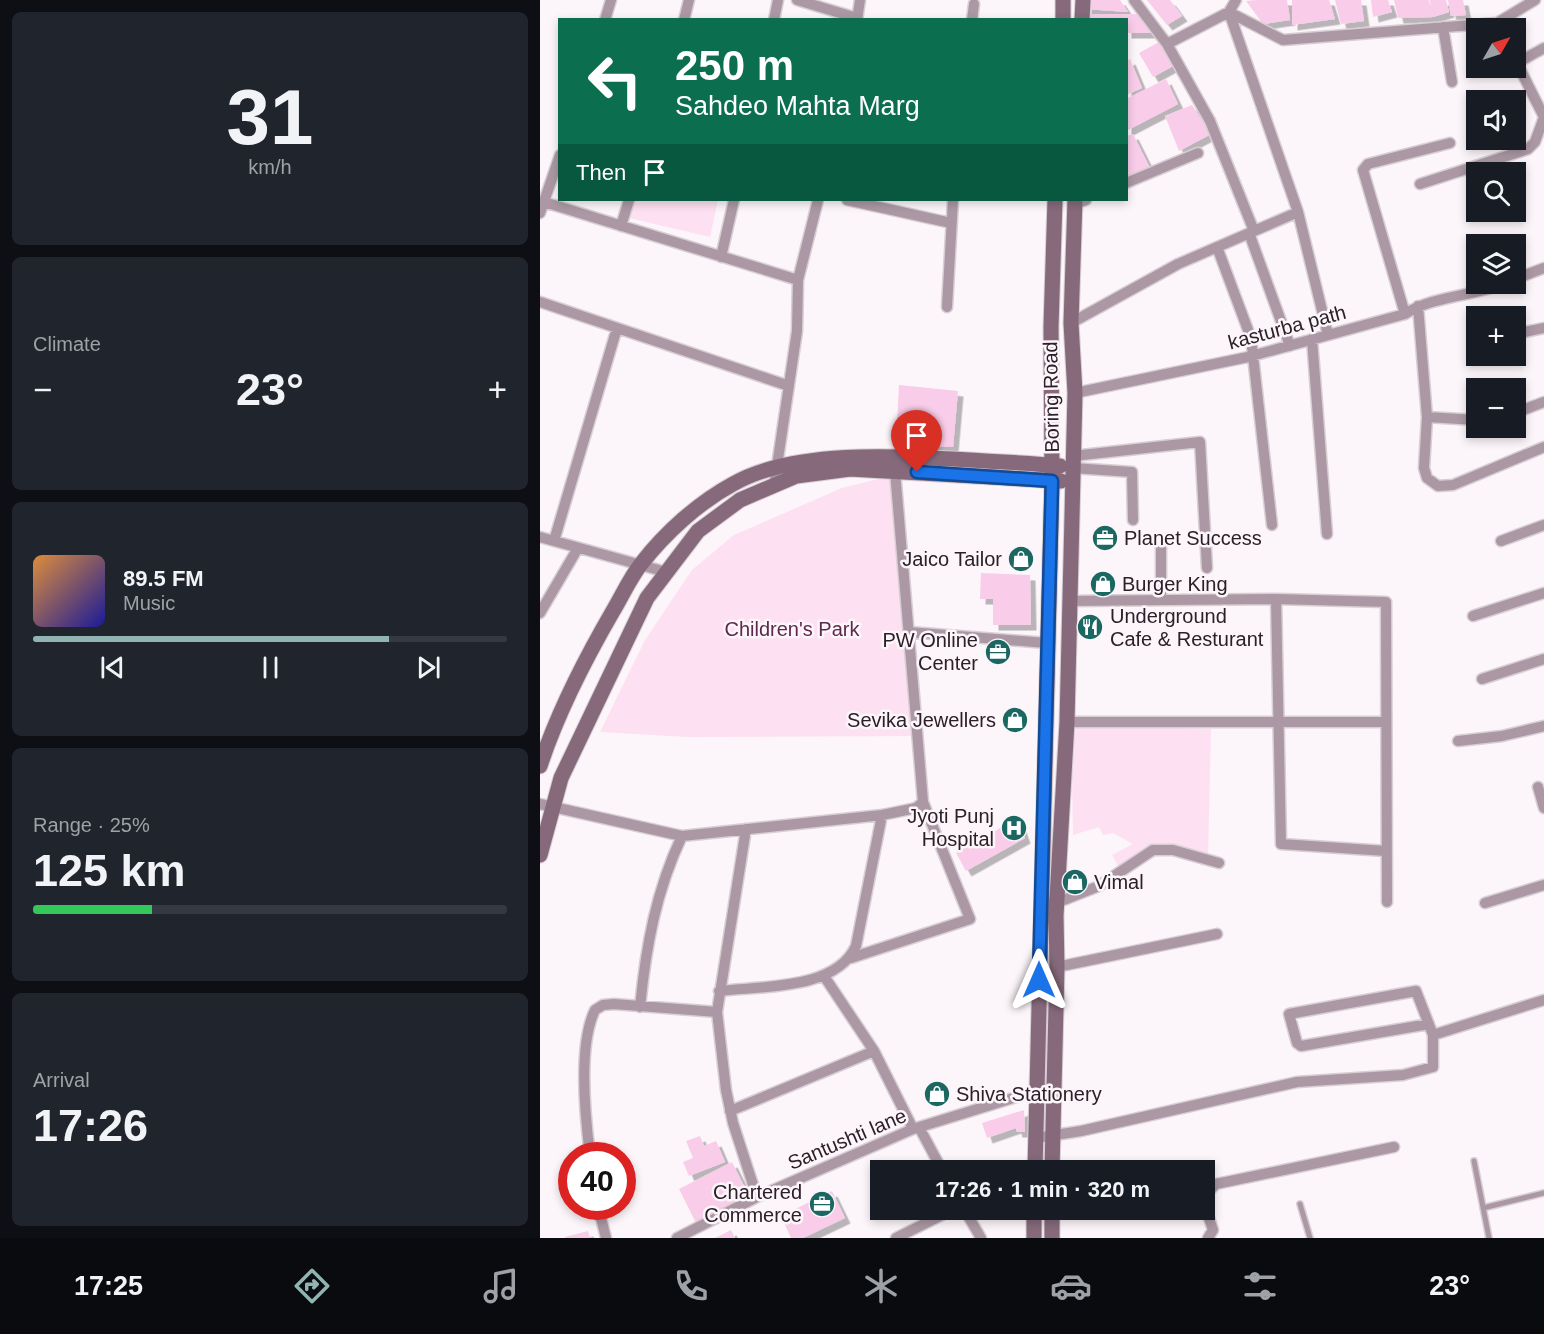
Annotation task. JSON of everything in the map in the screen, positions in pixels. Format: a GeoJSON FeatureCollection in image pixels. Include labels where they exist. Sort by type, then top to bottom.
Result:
{"type":"FeatureCollection","features":[{"type":"Feature","properties":{"kind":"street"},"geometry":{"type":"LineString","coordinates":[[606,18],[611,0]]}},
{"type":"Feature","properties":{"kind":"street"},"geometry":{"type":"LineString","coordinates":[[684,18],[689,0]]}},
{"type":"Feature","properties":{"kind":"street"},"geometry":{"type":"LineString","coordinates":[[774,18],[778,0]]}},
{"type":"Feature","properties":{"kind":"street"},"geometry":{"type":"LineString","coordinates":[[797,0],[854,18]]}},
{"type":"Feature","properties":{"kind":"street"},"geometry":{"type":"LineString","coordinates":[[857,18],[860,0]]}},
{"type":"Feature","properties":{"kind":"street"},"geometry":{"type":"LineString","coordinates":[[1062,18],[1063,0]]}},
{"type":"Feature","properties":{"kind":"street"},"geometry":{"type":"LineString","coordinates":[[1082,18],[1083,0]]}},
{"type":"Feature","properties":{"kind":"street"},"geometry":{"type":"LineString","coordinates":[[1134,0],[1167,44],[1210,122],[1290,346]]}},
{"type":"Feature","properties":{"kind":"street"},"geometry":{"type":"LineString","coordinates":[[1167,44],[1229,12],[1236,0]]}},
{"type":"Feature","properties":{"kind":"street"},"geometry":{"type":"LineString","coordinates":[[1510,18],[1535,0]]}},
{"type":"Feature","properties":{"kind":"street"},"geometry":{"type":"LineString","coordinates":[[972,18],[974,4]]}},
{"type":"Feature","properties":{"kind":"street"},"geometry":{"type":"LineString","coordinates":[[1229,12],[1283,40],[1466,27]]}},
{"type":"Feature","properties":{"kind":"street"},"geometry":{"type":"LineString","coordinates":[[1229,12],[1298,212],[1328,335]]}},
{"type":"Feature","properties":{"kind":"street"},"geometry":{"type":"LineString","coordinates":[[1443,27],[1452,82]]}},
{"type":"Feature","properties":{"kind":"street"},"geometry":{"type":"LineString","coordinates":[[1526,56],[1544,48]]}},
{"type":"Feature","properties":{"kind":"street"},"geometry":{"type":"LineString","coordinates":[[1420,184],[1528,149],[1535,142],[1544,117],[1524,78]]}},
{"type":"Feature","properties":{"kind":"street"},"geometry":{"type":"LineString","coordinates":[[1405,314],[1363,170],[1371,163],[1450,143]]}},
{"type":"Feature","properties":{"kind":"street"},"geometry":{"type":"LineString","coordinates":[[1128,182],[1198,153]]}},
{"type":"Feature","properties":{"kind":"street"},"geometry":{"type":"LineString","coordinates":[[558,161],[542,208],[621,226],[798,280]]}},
{"type":"Feature","properties":{"kind":"street"},"geometry":{"type":"LineString","coordinates":[[621,226],[629,201]]}},
{"type":"Feature","properties":{"kind":"street"},"geometry":{"type":"LineString","coordinates":[[721,257],[734,201]]}},
{"type":"Feature","properties":{"kind":"street"},"geometry":{"type":"LineString","coordinates":[[774,486],[797,331],[798,280],[818,201]]}},
{"type":"Feature","properties":{"kind":"street"},"geometry":{"type":"LineString","coordinates":[[852,201],[951,223]]}},
{"type":"Feature","properties":{"kind":"street"},"geometry":{"type":"LineString","coordinates":[[947,307],[953,201]]}},
{"type":"Feature","properties":{"kind":"street"},"geometry":{"type":"LineString","coordinates":[[1035,1160],[1039,1090],[1040,903],[1051,473],[1051,262],[1055,201]]}},
{"type":"Feature","properties":{"kind":"street","name":"Boring Road"},"geometry":{"type":"LineString","coordinates":[[1052,1160],[1057,967],[1056,903],[1067,722],[1075,393],[1071,323],[1079,201]]}},
{"type":"Feature","properties":{"kind":"street"},"geometry":{"type":"LineString","coordinates":[[1071,323],[1178,264],[1298,212]]}},
{"type":"Feature","properties":{"kind":"street"},"geometry":{"type":"LineString","coordinates":[[1217,247],[1249,330],[1272,525]]}},
{"type":"Feature","properties":{"kind":"street"},"geometry":{"type":"LineString","coordinates":[[1526,275],[1544,268]]}},
{"type":"Feature","properties":{"kind":"street","name":"kasturba path"},"geometry":{"type":"LineString","coordinates":[[1075,393],[1253,356],[1405,314],[1418,306],[1472,294]]}},
{"type":"Feature","properties":{"kind":"street"},"geometry":{"type":"LineString","coordinates":[[540,302],[789,386]]}},
{"type":"Feature","properties":{"kind":"street"},"geometry":{"type":"LineString","coordinates":[[1418,306],[1427,417],[1424,474],[1438,486],[1468,480],[1544,447]]}},
{"type":"Feature","properties":{"kind":"street"},"geometry":{"type":"LineString","coordinates":[[554,541],[617,328]]}},
{"type":"Feature","properties":{"kind":"street"},"geometry":{"type":"LineString","coordinates":[[1526,332],[1544,328]]}},
{"type":"Feature","properties":{"kind":"street"},"geometry":{"type":"LineString","coordinates":[[1312,339],[1327,534]]}},
{"type":"Feature","properties":{"kind":"street"},"geometry":{"type":"LineString","coordinates":[[1526,409],[1544,402]]}},
{"type":"Feature","properties":{"kind":"street"},"geometry":{"type":"LineString","coordinates":[[1427,417],[1466,419]]}},
{"type":"Feature","properties":{"kind":"street"},"geometry":{"type":"LineString","coordinates":[[540,855],[546,805],[647,598],[698,531],[740,500],[796,476],[850,469],[1051,473],[1200,442],[1207,568]]}},
{"type":"Feature","properties":{"kind":"street"},"geometry":{"type":"LineString","coordinates":[[540,766],[555,721],[590,652],[640,565],[668,533],[700,506],[734,483],[777,468],[823,460],[885,455],[1051,473]]}},
{"type":"Feature","properties":{"kind":"street"},"geometry":{"type":"LineString","coordinates":[[1073,468],[1132,472],[1133,520]]}},
{"type":"Feature","properties":{"kind":"street"},"geometry":{"type":"LineString","coordinates":[[719,991],[824,976],[851,958],[970,919],[923,802],[894,471]]}},
{"type":"Feature","properties":{"kind":"street"},"geometry":{"type":"LineString","coordinates":[[1501,541],[1544,525]]}},
{"type":"Feature","properties":{"kind":"street"},"geometry":{"type":"LineString","coordinates":[[540,537],[666,572]]}},
{"type":"Feature","properties":{"kind":"street"},"geometry":{"type":"LineString","coordinates":[[540,613],[578,548]]}},
{"type":"Feature","properties":{"kind":"street"},"geometry":{"type":"LineString","coordinates":[[1161,548],[1161,598]]}},
{"type":"Feature","properties":{"kind":"street"},"geometry":{"type":"LineString","coordinates":[[1473,616],[1544,593]]}},
{"type":"Feature","properties":{"kind":"street"},"geometry":{"type":"LineString","coordinates":[[1070,601],[1276,598],[1386,602],[1387,902]]}},
{"type":"Feature","properties":{"kind":"street"},"geometry":{"type":"LineString","coordinates":[[1276,598],[1281,844],[1386,850]]}},
{"type":"Feature","properties":{"kind":"street"},"geometry":{"type":"LineString","coordinates":[[909,632],[1046,643]]}},
{"type":"Feature","properties":{"kind":"street"},"geometry":{"type":"LineString","coordinates":[[1482,679],[1544,659]]}},
{"type":"Feature","properties":{"kind":"street"},"geometry":{"type":"LineString","coordinates":[[1067,722],[1279,724],[1386,722]]}},
{"type":"Feature","properties":{"kind":"street"},"geometry":{"type":"LineString","coordinates":[[1458,741],[1502,736],[1544,726]]}},
{"type":"Feature","properties":{"kind":"street"},"geometry":{"type":"LineString","coordinates":[[1538,787],[1544,808]]}},
{"type":"Feature","properties":{"kind":"street"},"geometry":{"type":"LineString","coordinates":[[546,805],[682,836],[882,815],[916,808],[923,802]]}},
{"type":"Feature","properties":{"kind":"street"},"geometry":{"type":"LineString","coordinates":[[851,958],[856,946],[882,815]]}},
{"type":"Feature","properties":{"kind":"street"},"geometry":{"type":"LineString","coordinates":[[746,829],[717,1012],[721,1063],[730,1111],[757,1197]]}},
{"type":"Feature","properties":{"kind":"street"},"geometry":{"type":"LineString","coordinates":[[640,1007],[647,945],[658,894],[682,836]]}},
{"type":"Feature","properties":{"kind":"street"},"geometry":{"type":"LineString","coordinates":[[1040,903],[1056,903],[1108,882],[1153,850],[1173,850],[1219,863]]}},
{"type":"Feature","properties":{"kind":"street"},"geometry":{"type":"LineString","coordinates":[[1485,903],[1544,885]]}},
{"type":"Feature","properties":{"kind":"street"},"geometry":{"type":"LineString","coordinates":[[1057,967],[1217,934]]}},
{"type":"Feature","properties":{"kind":"street"},"geometry":{"type":"LineString","coordinates":[[824,976],[874,1051],[936,1160]]}},
{"type":"Feature","properties":{"kind":"street"},"geometry":{"type":"LineString","coordinates":[[1036,1138],[1081,1131],[1297,1082],[1413,1072],[1433,1067],[1431,1029],[1416,991],[1289,1014],[1297,1042],[1305,1046],[1431,1029],[1544,1000]]}},
{"type":"Feature","properties":{"kind":"street"},"geometry":{"type":"LineString","coordinates":[[589,1142],[585,1097],[590,1020],[595,1010],[603,1005],[717,1012]]}},
{"type":"Feature","properties":{"kind":"street"},"geometry":{"type":"LineString","coordinates":[[730,1111],[874,1051]]}},
{"type":"Feature","properties":{"kind":"street","name":"Santushti lane"},"geometry":{"type":"LineString","coordinates":[[677,1238],[757,1197],[916,1128],[1039,1090]]}},
{"type":"Feature","properties":{"kind":"street"},"geometry":{"type":"LineString","coordinates":[[1215,1185],[1394,1147]]}},
{"type":"Feature","properties":{"kind":"street"},"geometry":{"type":"LineString","coordinates":[[602,1220],[606,1238]]}},
{"type":"Feature","properties":{"kind":"street"},"geometry":{"type":"LineString","coordinates":[[896,1238],[932,1220]]}},
{"type":"Feature","properties":{"kind":"street"},"geometry":{"type":"LineString","coordinates":[[970,1220],[981,1238]]}},
{"type":"Feature","properties":{"kind":"street"},"geometry":{"type":"LineString","coordinates":[[1034,1220],[1034,1238]]}},
{"type":"Feature","properties":{"kind":"street"},"geometry":{"type":"LineString","coordinates":[[1052,1220],[1052,1238]]}},
{"type":"Feature","properties":{"kind":"street"},"geometry":{"type":"LineString","coordinates":[[1208,1238],[1213,1230],[1210,1220]]}},
{"type":"Feature","properties":{"kind":"lane"},"geometry":{"type":"LineString","coordinates":[[1474,1161],[1489,1238]]}},
{"type":"Feature","properties":{"kind":"lane"},"geometry":{"type":"LineString","coordinates":[[1483,1208],[1544,1193]]}},
{"type":"Feature","properties":{"kind":"lane"},"geometry":{"type":"LineString","coordinates":[[1300,1204],[1310,1238]]}},
{"type":"Feature","properties":{"kind":"green space"},"geometry":{"type":"Polygon","coordinates":[[[635,201],[718,201],[710,237],[629,218],[635,201]]]}},
{"type":"Feature","properties":{"kind":"green space","name":"Children's Park"},"geometry":{"type":"Polygon","coordinates":[[[890,476],[911,736],[688,737],[600,732],[645,640],[692,570],[734,535],[842,488],[890,476]]]}},
{"type":"Feature","properties":{"kind":"green space"},"geometry":{"type":"Polygon","coordinates":[[[1071,725],[1211,729],[1208,857],[1174,846],[1150,845],[1120,869],[1112,855],[1133,844],[1113,833],[1103,835],[1099,827],[1073,835],[1071,725]]]}},
{"type":"Feature","properties":{"kind":"building"},"geometry":{"type":"Polygon","coordinates":[[[1086,0],[1120,0],[1128,12],[1086,9],[1086,0]]]}},
{"type":"Feature","properties":{"kind":"building"},"geometry":{"type":"Polygon","coordinates":[[[1147,0],[1170,0],[1182,16],[1167,25],[1147,0]]]}},
{"type":"Feature","properties":{"kind":"building"},"geometry":{"type":"Polygon","coordinates":[[[1287,0],[1290,20],[1263,24],[1246,1],[1287,0]]]}},
{"type":"Feature","properties":{"kind":"building"},"geometry":{"type":"Polygon","coordinates":[[[1292,0],[1329,0],[1335,19],[1292,25],[1292,0]]]}},
{"type":"Feature","properties":{"kind":"building"},"geometry":{"type":"Polygon","coordinates":[[[1335,0],[1361,0],[1364,21],[1341,24],[1335,0]]]}},
{"type":"Feature","properties":{"kind":"building"},"geometry":{"type":"Polygon","coordinates":[[[1371,0],[1388,0],[1392,12],[1373,17],[1371,0]]]}},
{"type":"Feature","properties":{"kind":"building"},"geometry":{"type":"Polygon","coordinates":[[[1394,0],[1429,0],[1431,10],[1430,0],[1446,0],[1449,12],[1433,17],[1398,18],[1394,0]]]}},
{"type":"Feature","properties":{"kind":"building"},"geometry":{"type":"Polygon","coordinates":[[[1448,0],[1463,0],[1466,15],[1451,16],[1448,0]]]}},
{"type":"Feature","properties":{"kind":"building"},"geometry":{"type":"Polygon","coordinates":[[[1087,14],[1138,14],[1156,33],[1128,33],[1128,18],[1087,18],[1087,14]]]}},
{"type":"Feature","properties":{"kind":"building"},"geometry":{"type":"Polygon","coordinates":[[[1159,42],[1173,66],[1153,77],[1139,53],[1159,42]]]}},
{"type":"Feature","properties":{"kind":"building"},"geometry":{"type":"Polygon","coordinates":[[[1130,59],[1142,88],[1128,94],[1128,60],[1130,59]]]}},
{"type":"Feature","properties":{"kind":"building"},"geometry":{"type":"Polygon","coordinates":[[[1166,79],[1178,104],[1128,130],[1128,98],[1166,79]]]}},
{"type":"Feature","properties":{"kind":"building"},"geometry":{"type":"Polygon","coordinates":[[[1192,105],[1211,134],[1179,151],[1165,116],[1192,105]]]}},
{"type":"Feature","properties":{"kind":"building"},"geometry":{"type":"Polygon","coordinates":[[[1133,134],[1150,168],[1128,177],[1128,135],[1133,134]]]}},
{"type":"Feature","properties":{"kind":"building"},"geometry":{"type":"Polygon","coordinates":[[[899,385],[958,391],[953,447],[896,444],[899,385]]]}},
{"type":"Feature","properties":{"kind":"building"},"geometry":{"type":"Polygon","coordinates":[[[981,573],[1030,575],[1031,625],[993,625],[993,599],[980,599],[981,573]]]}},
{"type":"Feature","properties":{"kind":"building"},"geometry":{"type":"Polygon","coordinates":[[[1018,818],[1025,838],[966,871],[956,853],[1018,818]]]}},
{"type":"Feature","properties":{"kind":"building"},"geometry":{"type":"Polygon","coordinates":[[[1024,1110],[1025,1132],[1017,1132],[1016,1128],[987,1138],[982,1123],[1024,1110]]]}},
{"type":"Feature","properties":{"kind":"building"},"geometry":{"type":"Polygon","coordinates":[[[700,1136],[704,1146],[716,1141],[725,1162],[689,1176],[683,1162],[693,1158],[686,1141],[700,1136]]]}},
{"type":"Feature","properties":{"kind":"building"},"geometry":{"type":"Polygon","coordinates":[[[732,1162],[749,1196],[696,1223],[679,1189],[732,1162]]]}},
{"type":"Feature","properties":{"kind":"building","name":"Chartered Commerce"},"geometry":{"type":"Polygon","coordinates":[[[832,1191],[845,1218],[803,1238],[791,1238],[781,1216],[832,1191]]]}},
{"type":"Feature","properties":{"kind":"building"},"geometry":{"type":"Polygon","coordinates":[[[731,1230],[735,1238],[715,1238],[731,1230]]]}},
{"type":"Feature","properties":{"kind":"building"},"geometry":{"type":"Polygon","coordinates":[[[588,1231],[590,1238],[565,1238],[565,1237],[588,1231]]]}},
{"type":"Feature","properties":{"kind":"place","name":"Planet Success"},"geometry":{"type":"Point","coordinates":[1105,538]}},
{"type":"Feature","properties":{"kind":"place","name":"Jaico Tailor"},"geometry":{"type":"Point","coordinates":[1021,559]}},
{"type":"Feature","properties":{"kind":"place","name":"Burger King"},"geometry":{"type":"Point","coordinates":[1103,584]}},
{"type":"Feature","properties":{"kind":"place","name":"Underground Cafe & Resturant"},"geometry":{"type":"Point","coordinates":[1090,627]}},
{"type":"Feature","properties":{"kind":"place","name":"PW Online Center"},"geometry":{"type":"Point","coordinates":[998,652]}},
{"type":"Feature","properties":{"kind":"place","name":"Sevika Jewellers"},"geometry":{"type":"Point","coordinates":[1015,720]}},
{"type":"Feature","properties":{"kind":"place","name":"Jyoti Punj Hospital"},"geometry":{"type":"Point","coordinates":[1014,828]}},
{"type":"Feature","properties":{"kind":"place","name":"Vimal"},"geometry":{"type":"Point","coordinates":[1075,882]}},
{"type":"Feature","properties":{"kind":"place","name":"Shiva Stationery"},"geometry":{"type":"Point","coordinates":[937,1094]}},
{"type":"Feature","properties":{"kind":"place","name":"Chartered Commerce"},"geometry":{"type":"Point","coordinates":[822,1204]}},
{"type":"Feature","properties":{"kind":"route"},"geometry":{"type":"LineString","coordinates":[[917,472],[1052,481],[1039,980]]}}]}
